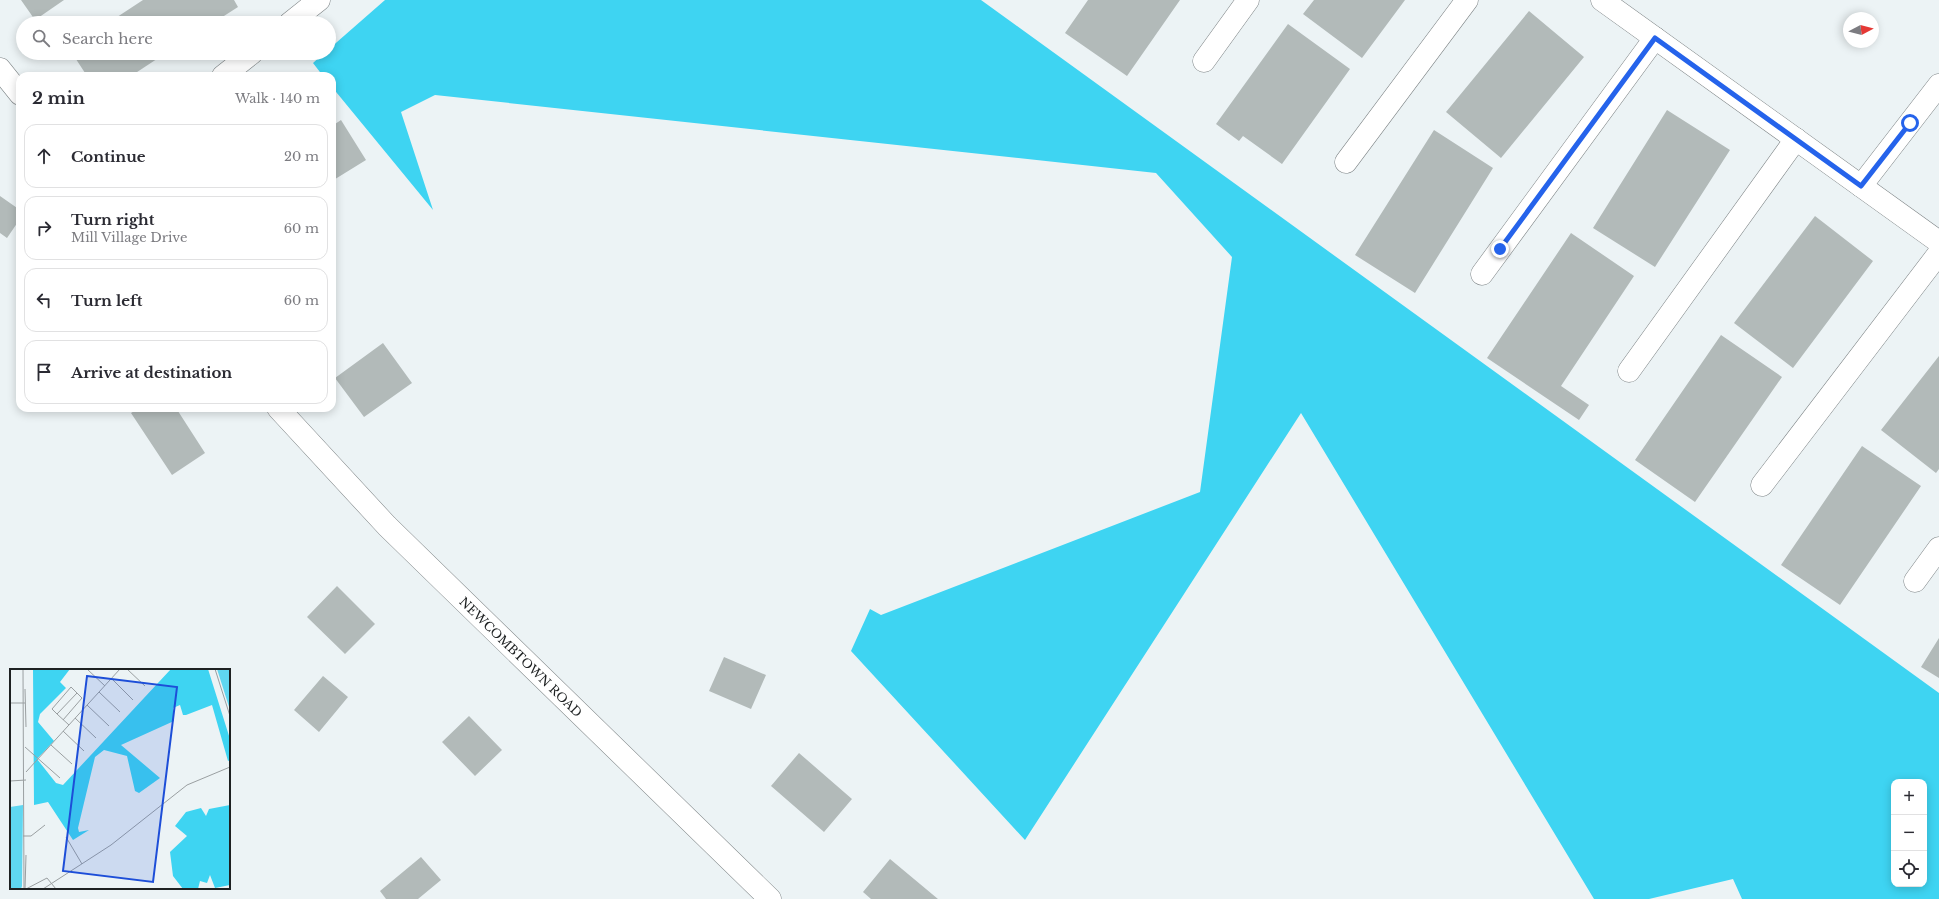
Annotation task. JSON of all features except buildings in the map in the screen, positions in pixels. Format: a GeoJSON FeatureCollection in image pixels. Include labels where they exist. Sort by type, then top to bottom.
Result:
{"type":"FeatureCollection","features":[{"type":"Feature","properties":{"kind":"street"},"geometry":{"type":"LineString","coordinates":[[299,16],[319,0]]}},
{"type":"Feature","properties":{"kind":"street"},"geometry":{"type":"LineString","coordinates":[[1204,61],[1248,0]]}},
{"type":"Feature","properties":{"kind":"street"},"geometry":{"type":"LineString","coordinates":[[1346,162],[1467,0]]}},
{"type":"Feature","properties":{"kind":"street"},"geometry":{"type":"LineString","coordinates":[[1602,0],[1939,242]]}},
{"type":"Feature","properties":{"kind":"street"},"geometry":{"type":"LineString","coordinates":[[1482,274],[1655,38]]}},
{"type":"Feature","properties":{"kind":"street"},"geometry":{"type":"LineString","coordinates":[[228,72],[243,60]]}},
{"type":"Feature","properties":{"kind":"street"},"geometry":{"type":"LineString","coordinates":[[0,70],[16,89]]}},
{"type":"Feature","properties":{"kind":"street"},"geometry":{"type":"LineString","coordinates":[[1861,186],[1939,85]]}},
{"type":"Feature","properties":{"kind":"street"},"geometry":{"type":"LineString","coordinates":[[1629,371],[1796,139]]}},
{"type":"Feature","properties":{"kind":"street"},"geometry":{"type":"LineString","coordinates":[[1762,485],[1939,253]]}},
{"type":"Feature","properties":{"kind":"street","name":"NEWCOMBTOWN ROAD"},"geometry":{"type":"LineString","coordinates":[[281,412],[306,441],[392,532],[770,899]]}},
{"type":"Feature","properties":{"kind":"street"},"geometry":{"type":"LineString","coordinates":[[1915,581],[1939,548]]}},
{"type":"Feature","properties":{"kind":"shaded area"},"geometry":{"type":"Polygon","coordinates":[[[385,0],[981,0],[1939,693],[1939,899],[1742,899],[1733,879],[1649,899],[1594,899],[1301,413],[1025,840],[851,651],[870,609],[881,615],[1200,492],[1232,257],[1156,173],[435,95],[401,112],[433,210],[336,92],[336,72],[320,72],[313,63],[316,60],[336,60],[336,43],[385,0]]]}},
{"type":"Feature","properties":{"kind":"route"},"geometry":{"type":"LineString","coordinates":[[1500,249],[1655,38],[1861,186],[1910,123]]}}]}
